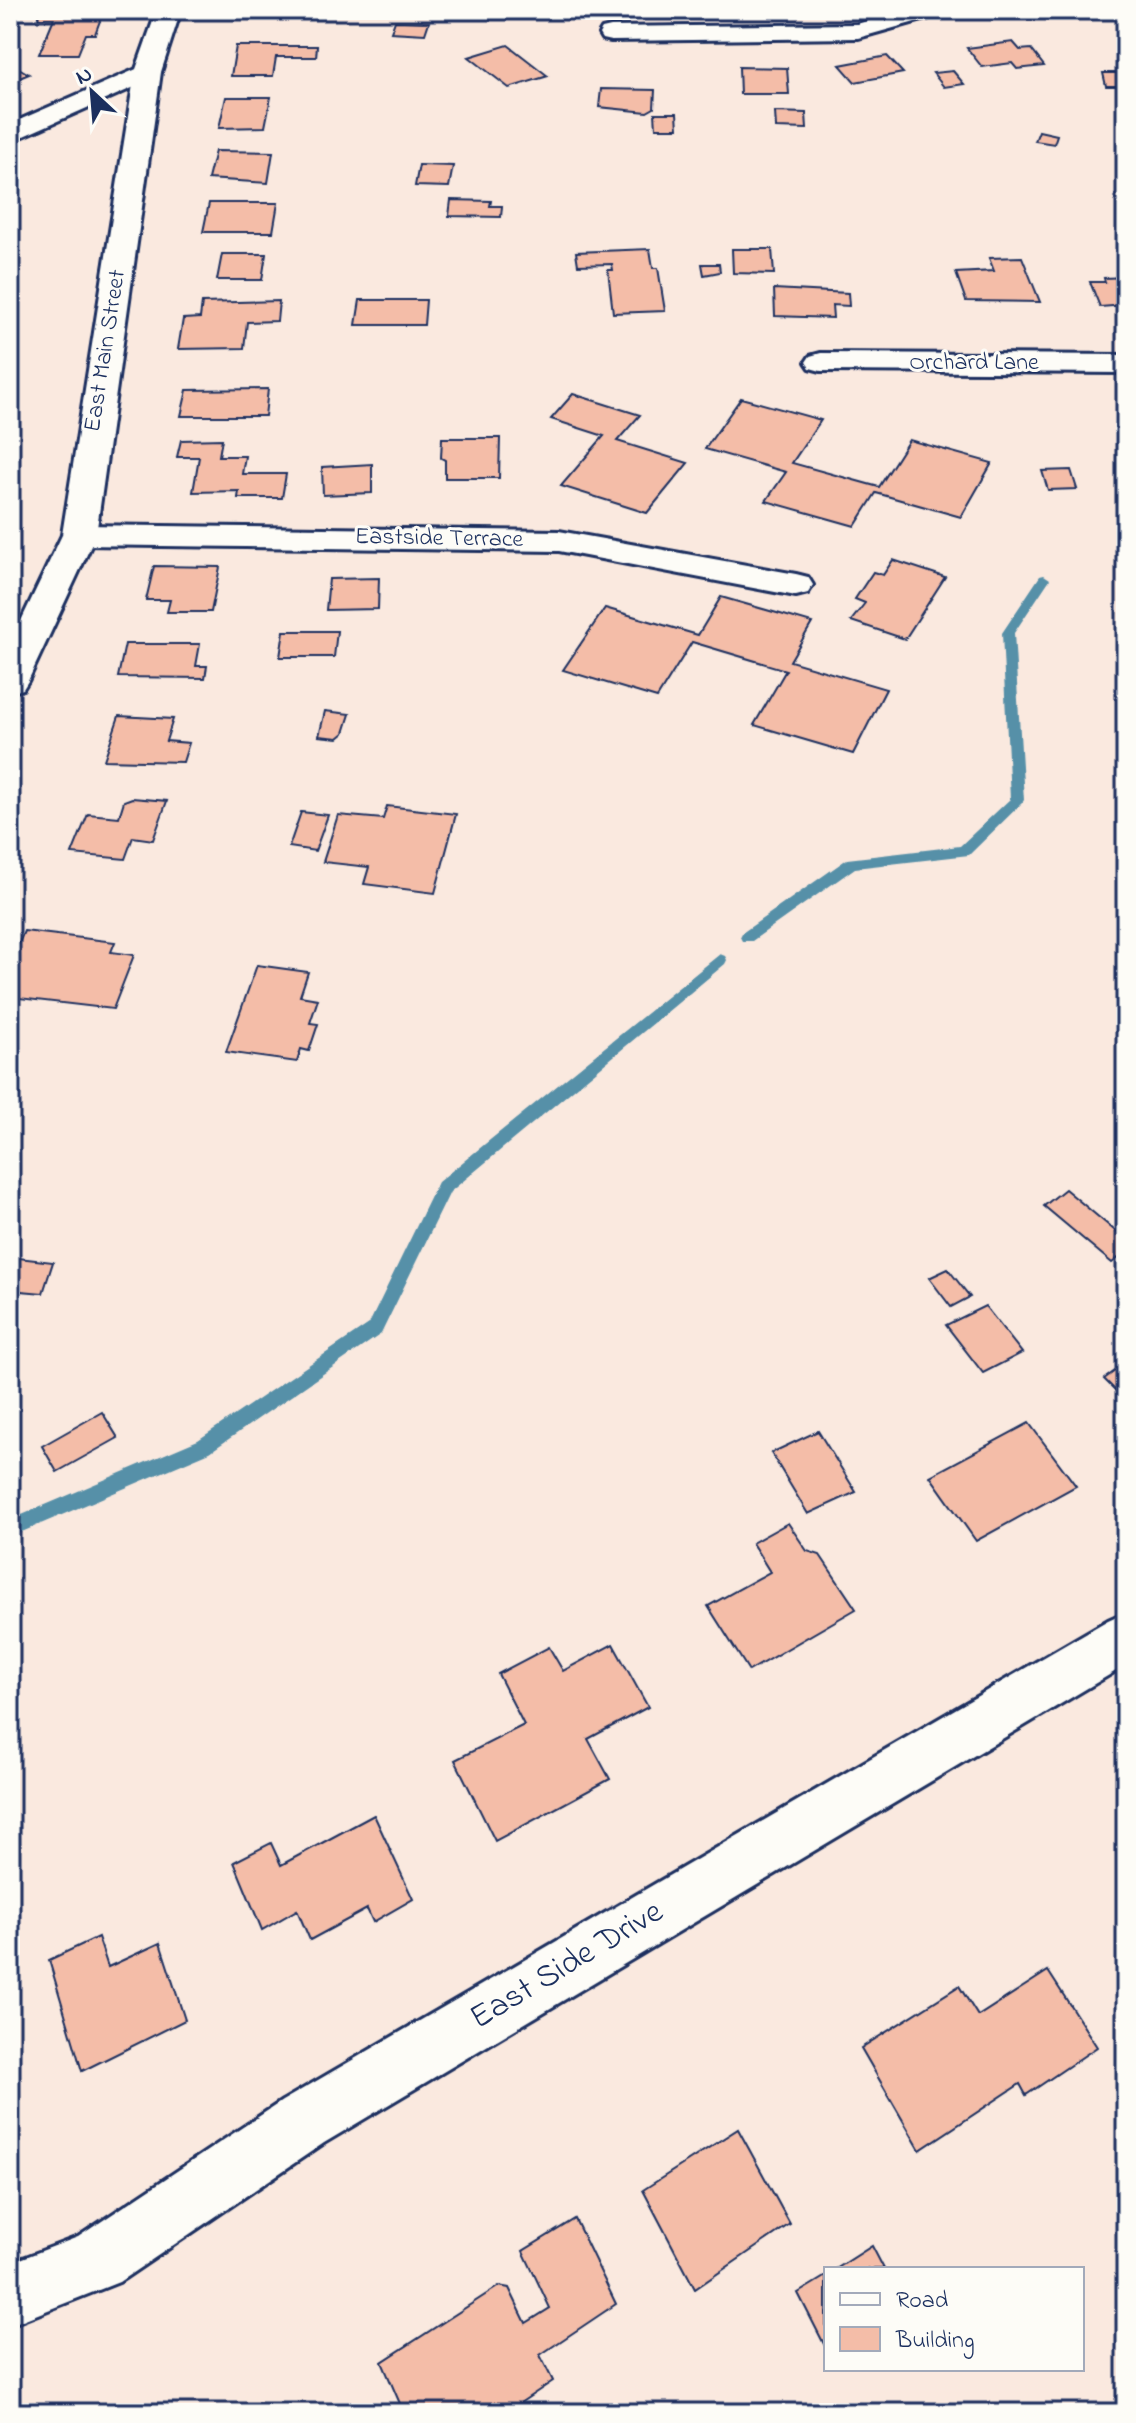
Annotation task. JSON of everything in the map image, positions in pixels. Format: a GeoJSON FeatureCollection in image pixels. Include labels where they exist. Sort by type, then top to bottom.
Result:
{"type":"FeatureCollection","features":[{"type":"Feature","properties":{"kind":"street","name":"East Main Street"},"geometry":{"type":"LineString","coordinates":[[10,681],[79,535],[148,72],[169,10]]}},
{"type":"Feature","properties":{"kind":"street"},"geometry":{"type":"LineString","coordinates":[[611,34],[858,31],[931,10]]}},
{"type":"Feature","properties":{"kind":"street"},"geometry":{"type":"LineString","coordinates":[[10,134],[148,72]]}},
{"type":"Feature","properties":{"kind":"street","name":"Orchard Lane"},"geometry":{"type":"LineString","coordinates":[[821,362],[1126,364]]}},
{"type":"Feature","properties":{"kind":"street","name":"Eastside Terrace"},"geometry":{"type":"LineString","coordinates":[[79,535],[559,541],[796,585]]}},
{"type":"Feature","properties":{"kind":"street","name":"East Side Drive"},"geometry":{"type":"LineString","coordinates":[[10,2294],[97,2260],[303,2122],[1126,1637]]}},
{"type":"Feature","properties":{"kind":"building"},"geometry":{"type":"Polygon","coordinates":[[[41,10],[100,10],[97,18],[101,18],[95,34],[86,34],[78,54],[39,54],[54,18],[38,18],[41,10]]]}},
{"type":"Feature","properties":{"kind":"building"},"geometry":{"type":"Polygon","coordinates":[[[395,21],[429,22],[425,34],[391,32],[395,21]]]}},
{"type":"Feature","properties":{"kind":"building"},"geometry":{"type":"Polygon","coordinates":[[[1013,42],[1020,50],[1031,49],[1044,66],[1017,69],[1012,63],[982,67],[967,48],[1013,42]]]}},
{"type":"Feature","properties":{"kind":"building"},"geometry":{"type":"Polygon","coordinates":[[[508,45],[548,76],[509,88],[469,57],[508,45]]]}},
{"type":"Feature","properties":{"kind":"building"},"geometry":{"type":"Polygon","coordinates":[[[236,46],[317,46],[316,57],[276,57],[273,76],[231,76],[236,46]]]}},
{"type":"Feature","properties":{"kind":"building"},"geometry":{"type":"Polygon","coordinates":[[[887,56],[903,73],[855,82],[840,65],[887,56]]]}},
{"type":"Feature","properties":{"kind":"building"},"geometry":{"type":"Polygon","coordinates":[[[10,63],[29,74],[10,82],[10,63]]]}},
{"type":"Feature","properties":{"kind":"building"},"geometry":{"type":"Polygon","coordinates":[[[739,67],[787,68],[789,94],[740,94],[739,67]]]}},
{"type":"Feature","properties":{"kind":"building"},"geometry":{"type":"Polygon","coordinates":[[[953,71],[964,84],[944,87],[933,73],[953,71]]]}},
{"type":"Feature","properties":{"kind":"building"},"geometry":{"type":"Polygon","coordinates":[[[1103,73],[1126,73],[1126,86],[1106,86],[1103,73]]]}},
{"type":"Feature","properties":{"kind":"building"},"geometry":{"type":"Polygon","coordinates":[[[601,89],[655,90],[654,108],[647,112],[599,107],[601,89]]]}},
{"type":"Feature","properties":{"kind":"building"},"geometry":{"type":"Polygon","coordinates":[[[226,97],[271,97],[265,127],[219,128],[226,97]]]}},
{"type":"Feature","properties":{"kind":"building"},"geometry":{"type":"Polygon","coordinates":[[[775,112],[806,113],[807,129],[776,128],[775,112]]]}},
{"type":"Feature","properties":{"kind":"building"},"geometry":{"type":"Polygon","coordinates":[[[655,113],[677,113],[678,128],[656,128],[655,113]]]}},
{"type":"Feature","properties":{"kind":"building"},"geometry":{"type":"Polygon","coordinates":[[[1039,131],[1057,135],[1054,144],[1035,141],[1039,131]]]}},
{"type":"Feature","properties":{"kind":"building"},"geometry":{"type":"Polygon","coordinates":[[[215,151],[273,152],[268,183],[208,179],[215,151]]]}},
{"type":"Feature","properties":{"kind":"building"},"geometry":{"type":"Polygon","coordinates":[[[419,165],[453,166],[449,187],[415,186],[419,165]]]}},
{"type":"Feature","properties":{"kind":"building"},"geometry":{"type":"Polygon","coordinates":[[[451,200],[491,201],[490,206],[502,206],[501,217],[449,216],[451,200]]]}},
{"type":"Feature","properties":{"kind":"building"},"geometry":{"type":"Polygon","coordinates":[[[209,203],[278,203],[273,232],[203,232],[209,203]]]}},
{"type":"Feature","properties":{"kind":"building"},"geometry":{"type":"Polygon","coordinates":[[[650,249],[653,268],[658,268],[665,311],[613,313],[608,270],[613,270],[612,264],[578,265],[576,252],[650,249]]]}},
{"type":"Feature","properties":{"kind":"building"},"geometry":{"type":"Polygon","coordinates":[[[732,249],[772,249],[774,274],[733,273],[732,249]]]}},
{"type":"Feature","properties":{"kind":"building"},"geometry":{"type":"Polygon","coordinates":[[[222,254],[266,254],[262,280],[217,280],[222,254]]]}},
{"type":"Feature","properties":{"kind":"building"},"geometry":{"type":"Polygon","coordinates":[[[1022,257],[1040,302],[966,301],[956,273],[994,271],[989,258],[1022,257]]]}},
{"type":"Feature","properties":{"kind":"building"},"geometry":{"type":"Polygon","coordinates":[[[702,264],[719,264],[720,272],[704,275],[702,264]]]}},
{"type":"Feature","properties":{"kind":"building"},"geometry":{"type":"Polygon","coordinates":[[[1126,277],[1126,305],[1100,307],[1090,282],[1126,277]]]}},
{"type":"Feature","properties":{"kind":"building"},"geometry":{"type":"Polygon","coordinates":[[[774,289],[848,293],[849,306],[832,305],[833,318],[775,316],[774,289]]]}},
{"type":"Feature","properties":{"kind":"building"},"geometry":{"type":"Polygon","coordinates":[[[360,300],[426,300],[424,325],[356,325],[360,300]]]}},
{"type":"Feature","properties":{"kind":"building"},"geometry":{"type":"Polygon","coordinates":[[[279,301],[277,321],[247,322],[244,348],[178,349],[183,319],[200,318],[202,303],[279,301]]]}},
{"type":"Feature","properties":{"kind":"building"},"geometry":{"type":"Polygon","coordinates":[[[268,389],[265,416],[181,416],[187,390],[268,389]]]}},
{"type":"Feature","properties":{"kind":"building"},"geometry":{"type":"Polygon","coordinates":[[[573,394],[640,415],[617,441],[688,463],[647,513],[561,486],[604,436],[551,419],[573,394]]]}},
{"type":"Feature","properties":{"kind":"building"},"geometry":{"type":"Polygon","coordinates":[[[741,398],[821,420],[792,463],[879,487],[909,440],[992,463],[961,517],[876,493],[855,526],[766,501],[786,472],[705,449],[741,398]]]}},
{"type":"Feature","properties":{"kind":"building"},"geometry":{"type":"Polygon","coordinates":[[[442,438],[500,438],[499,478],[445,478],[445,460],[441,458],[442,438]]]}},
{"type":"Feature","properties":{"kind":"building"},"geometry":{"type":"Polygon","coordinates":[[[222,439],[219,456],[245,456],[242,474],[286,474],[282,498],[238,498],[239,491],[193,492],[199,457],[177,457],[181,440],[222,439]]]}},
{"type":"Feature","properties":{"kind":"building"},"geometry":{"type":"Polygon","coordinates":[[[372,464],[372,493],[323,495],[322,467],[372,464]]]}},
{"type":"Feature","properties":{"kind":"building"},"geometry":{"type":"Polygon","coordinates":[[[1071,470],[1077,489],[1048,490],[1042,471],[1071,470]]]}},
{"type":"Feature","properties":{"kind":"building"},"geometry":{"type":"Polygon","coordinates":[[[893,560],[945,577],[905,639],[851,621],[865,603],[855,599],[873,572],[883,575],[893,560]]]}},
{"type":"Feature","properties":{"kind":"building"},"geometry":{"type":"Polygon","coordinates":[[[154,566],[220,567],[211,612],[167,612],[170,600],[146,600],[154,566]]]}},
{"type":"Feature","properties":{"kind":"building"},"geometry":{"type":"Polygon","coordinates":[[[379,578],[378,609],[326,610],[329,579],[379,578]]]}},
{"type":"Feature","properties":{"kind":"building"},"geometry":{"type":"Polygon","coordinates":[[[721,597],[812,623],[790,661],[886,689],[853,754],[754,725],[786,670],[692,642],[657,698],[563,670],[605,608],[698,635],[721,597]]]}},
{"type":"Feature","properties":{"kind":"building"},"geometry":{"type":"Polygon","coordinates":[[[284,631],[337,631],[334,657],[280,657],[284,631]]]}},
{"type":"Feature","properties":{"kind":"building"},"geometry":{"type":"Polygon","coordinates":[[[125,644],[200,644],[196,666],[207,666],[205,678],[118,677],[125,644]]]}},
{"type":"Feature","properties":{"kind":"building"},"geometry":{"type":"Polygon","coordinates":[[[325,711],[350,714],[344,733],[338,738],[319,736],[325,711]]]}},
{"type":"Feature","properties":{"kind":"building"},"geometry":{"type":"Polygon","coordinates":[[[119,716],[173,719],[166,741],[189,743],[183,762],[104,760],[119,716]]]}},
{"type":"Feature","properties":{"kind":"building"},"geometry":{"type":"Polygon","coordinates":[[[132,798],[167,801],[153,840],[133,837],[125,859],[72,854],[88,814],[119,817],[124,801],[132,798]]]}},
{"type":"Feature","properties":{"kind":"building"},"geometry":{"type":"Polygon","coordinates":[[[387,806],[456,814],[435,893],[364,884],[369,867],[323,862],[338,815],[383,819],[387,806]]]}},
{"type":"Feature","properties":{"kind":"building"},"geometry":{"type":"Polygon","coordinates":[[[301,812],[328,815],[315,851],[289,847],[301,812]]]}},
{"type":"Feature","properties":{"kind":"building"},"geometry":{"type":"Polygon","coordinates":[[[24,931],[115,942],[111,952],[134,955],[113,1009],[10,997],[15,982],[10,981],[10,964],[24,931]]]}},
{"type":"Feature","properties":{"kind":"building"},"geometry":{"type":"Polygon","coordinates":[[[257,965],[308,972],[300,996],[318,999],[310,1023],[318,1024],[309,1051],[301,1049],[297,1062],[226,1052],[257,965]]]}},
{"type":"Feature","properties":{"kind":"building"},"geometry":{"type":"Polygon","coordinates":[[[1065,1189],[1126,1240],[1126,1252],[1112,1263],[1044,1206],[1065,1189]]]}},
{"type":"Feature","properties":{"kind":"building"},"geometry":{"type":"Polygon","coordinates":[[[10,1257],[53,1262],[43,1293],[10,1290],[10,1257]]]}},
{"type":"Feature","properties":{"kind":"building"},"geometry":{"type":"Polygon","coordinates":[[[948,1269],[970,1297],[951,1307],[929,1278],[948,1269]]]}},
{"type":"Feature","properties":{"kind":"building"},"geometry":{"type":"Polygon","coordinates":[[[985,1306],[1022,1353],[983,1373],[946,1325],[985,1306]]]}},
{"type":"Feature","properties":{"kind":"building"},"geometry":{"type":"Polygon","coordinates":[[[1126,1363],[1126,1401],[1104,1379],[1126,1363]]]}},
{"type":"Feature","properties":{"kind":"building"},"geometry":{"type":"Polygon","coordinates":[[[102,1412],[118,1438],[57,1472],[42,1446],[102,1412]]]}},
{"type":"Feature","properties":{"kind":"building"},"geometry":{"type":"Polygon","coordinates":[[[1029,1423],[1076,1486],[976,1541],[930,1476],[1029,1423]]]}},
{"type":"Feature","properties":{"kind":"building"},"geometry":{"type":"Polygon","coordinates":[[[818,1431],[856,1492],[808,1514],[771,1453],[818,1431]]]}},
{"type":"Feature","properties":{"kind":"building"},"geometry":{"type":"Polygon","coordinates":[[[788,1523],[807,1551],[820,1555],[856,1609],[749,1671],[708,1606],[770,1572],[752,1543],[788,1523]]]}},
{"type":"Feature","properties":{"kind":"building"},"geometry":{"type":"Polygon","coordinates":[[[613,1644],[648,1707],[588,1739],[610,1779],[495,1841],[455,1760],[524,1725],[498,1674],[549,1647],[563,1671],[613,1644]]]}},
{"type":"Feature","properties":{"kind":"building"},"geometry":{"type":"Polygon","coordinates":[[[374,1815],[413,1899],[373,1922],[367,1909],[310,1940],[297,1910],[262,1930],[234,1862],[271,1843],[281,1865],[374,1815]]]}},
{"type":"Feature","properties":{"kind":"building"},"geometry":{"type":"Polygon","coordinates":[[[98,1937],[108,1967],[160,1943],[185,2020],[82,2071],[49,1960],[98,1937]]]}},
{"type":"Feature","properties":{"kind":"building"},"geometry":{"type":"Polygon","coordinates":[[[1048,1971],[1097,2047],[1026,2095],[1020,2084],[920,2150],[861,2048],[959,1986],[978,2016],[1048,1971]]]}},
{"type":"Feature","properties":{"kind":"building"},"geometry":{"type":"Polygon","coordinates":[[[738,2129],[790,2224],[695,2289],[643,2190],[738,2129]]]}},
{"type":"Feature","properties":{"kind":"building"},"geometry":{"type":"Polygon","coordinates":[[[575,2219],[616,2304],[540,2355],[553,2381],[505,2413],[404,2413],[382,2362],[499,2286],[509,2288],[526,2323],[550,2308],[523,2251],[575,2219]]]}},
{"type":"Feature","properties":{"kind":"building"},"geometry":{"type":"Polygon","coordinates":[[[872,2246],[883,2267],[839,2267],[872,2246]]]}},
{"type":"Feature","properties":{"kind":"building"},"geometry":{"type":"Polygon","coordinates":[[[824,2277],[824,2344],[798,2293],[824,2277]]]}},
{"type":"Feature","properties":{"kind":"waterway"},"geometry":{"type":"LineString","coordinates":[[747,937],[852,863],[964,851],[1017,800],[1008,633],[1044,579]]}},
{"type":"Feature","properties":{"kind":"waterway"},"geometry":{"type":"LineString","coordinates":[[10,1529],[204,1446],[375,1329],[444,1187],[720,960]]}}]}
